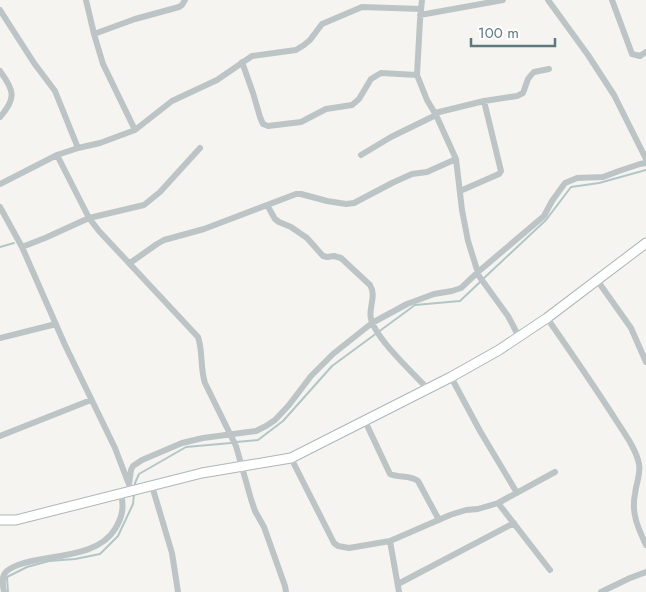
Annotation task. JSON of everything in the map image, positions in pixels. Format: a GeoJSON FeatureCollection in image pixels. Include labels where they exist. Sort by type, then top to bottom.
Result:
{"type":"FeatureCollection","features":[{"type":"Feature","properties":{"kind":"street"},"geometry":{"type":"LineString","coordinates":[[86,0],[103,64],[135,130]]}},
{"type":"Feature","properties":{"kind":"street"},"geometry":{"type":"LineString","coordinates":[[94,34],[135,18],[179,7],[185,0]]}},
{"type":"Feature","properties":{"kind":"street"},"geometry":{"type":"LineString","coordinates":[[422,0],[417,75],[456,159],[468,240],[478,274],[508,316],[519,337]]}},
{"type":"Feature","properties":{"kind":"street"},"geometry":{"type":"LineString","coordinates":[[0,184],[57,155],[100,143],[135,130],[172,101],[217,80],[252,56],[296,50],[310,40],[322,24],[362,7],[421,12],[503,0]]}},
{"type":"Feature","properties":{"kind":"street"},"geometry":{"type":"LineString","coordinates":[[548,0],[614,95],[646,159]]}},
{"type":"Feature","properties":{"kind":"street"},"geometry":{"type":"LineString","coordinates":[[612,0],[632,54],[640,56],[646,52]]}},
{"type":"Feature","properties":{"kind":"street"},"geometry":{"type":"LineString","coordinates":[[0,10],[34,63],[55,91],[78,148]]}},
{"type":"Feature","properties":{"kind":"street"},"geometry":{"type":"LineString","coordinates":[[242,62],[260,118],[263,124],[268,126],[301,122],[326,109],[352,105],[359,99],[372,79],[381,73],[417,75]]}},
{"type":"Feature","properties":{"kind":"street"},"geometry":{"type":"LineString","coordinates":[[361,155],[435,114],[484,101],[520,95],[534,72],[549,69]]}},
{"type":"Feature","properties":{"kind":"street"},"geometry":{"type":"LineString","coordinates":[[0,71],[9,83],[12,94],[9,106],[0,117]]}},
{"type":"Feature","properties":{"kind":"street"},"geometry":{"type":"LineString","coordinates":[[460,191],[499,174],[501,171],[484,101]]}},
{"type":"Feature","properties":{"kind":"street"},"geometry":{"type":"LineString","coordinates":[[22,247],[89,218],[144,205],[160,192],[200,148]]}},
{"type":"Feature","properties":{"kind":"street"},"geometry":{"type":"LineString","coordinates":[[57,155],[89,218],[99,231],[198,337],[205,383],[236,446],[251,499],[271,545],[286,592]]}},
{"type":"Feature","properties":{"kind":"street"},"geometry":{"type":"LineString","coordinates":[[130,263],[164,240],[204,229],[296,194],[346,204],[354,203],[412,174],[428,172],[456,159]]}},
{"type":"Feature","properties":{"kind":"street"},"geometry":{"type":"LineString","coordinates":[[4,592],[2,580],[5,573],[11,568],[28,562],[81,552],[109,538],[118,525],[130,489],[133,466],[182,442],[232,436],[256,431],[266,426],[275,420],[289,405],[312,376],[333,354],[373,324],[407,304],[434,294],[461,288],[544,216],[565,183],[577,178],[602,177],[646,163]]}},
{"type":"Feature","properties":{"kind":"street"},"geometry":{"type":"LineString","coordinates":[[267,204],[275,219],[307,238],[325,257],[334,256],[341,258],[370,285],[373,289],[370,316],[373,324],[380,336],[428,389]]}},
{"type":"Feature","properties":{"kind":"street"},"geometry":{"type":"LineString","coordinates":[[0,207],[22,247],[65,345],[115,448],[130,489]]}},
{"type":"Feature","properties":{"kind":"street"},"geometry":{"type":"LineString","coordinates":[[0,520],[16,520],[130,489],[152,486],[202,473],[291,458],[428,389],[499,350],[547,318],[646,243]]}},
{"type":"Feature","properties":{"kind":"street"},"geometry":{"type":"LineString","coordinates":[[597,280],[631,328],[646,362]]}},
{"type":"Feature","properties":{"kind":"street"},"geometry":{"type":"LineString","coordinates":[[547,318],[578,362],[636,454],[640,465],[633,507],[639,530],[646,545]]}},
{"type":"Feature","properties":{"kind":"street"},"geometry":{"type":"LineString","coordinates":[[0,338],[56,324]]}},
{"type":"Feature","properties":{"kind":"street"},"geometry":{"type":"LineString","coordinates":[[451,377],[517,493]]}},
{"type":"Feature","properties":{"kind":"street"},"geometry":{"type":"LineString","coordinates":[[0,436],[91,400]]}},
{"type":"Feature","properties":{"kind":"street"},"geometry":{"type":"LineString","coordinates":[[365,421],[390,474],[414,478],[418,481],[439,520]]}},
{"type":"Feature","properties":{"kind":"street"},"geometry":{"type":"LineString","coordinates":[[291,458],[334,543],[338,546],[349,548],[390,541],[450,515],[498,503],[555,472]]}},
{"type":"Feature","properties":{"kind":"street"},"geometry":{"type":"LineString","coordinates":[[152,486],[172,553],[178,592]]}},
{"type":"Feature","properties":{"kind":"street"},"geometry":{"type":"LineString","coordinates":[[498,503],[550,570]]}},
{"type":"Feature","properties":{"kind":"street"},"geometry":{"type":"LineString","coordinates":[[398,584],[514,523]]}},
{"type":"Feature","properties":{"kind":"street"},"geometry":{"type":"LineString","coordinates":[[390,541],[399,592]]}},
{"type":"Feature","properties":{"kind":"street"},"geometry":{"type":"LineString","coordinates":[[601,592],[646,572]]}},
{"type":"Feature","properties":{"kind":"waterway"},"geometry":{"type":"LineString","coordinates":[[483,279],[546,220],[571,187],[599,183],[646,170]]}},
{"type":"Feature","properties":{"kind":"waterway"},"geometry":{"type":"LineString","coordinates":[[0,247],[14,243]]}},
{"type":"Feature","properties":{"kind":"waterway"},"geometry":{"type":"LineString","coordinates":[[236,442],[258,440],[283,421],[332,366],[415,305],[460,301],[480,282]]}},
{"type":"Feature","properties":{"kind":"waterway"},"geometry":{"type":"LineString","coordinates":[[135,486],[139,474],[186,447],[231,443]]}},
{"type":"Feature","properties":{"kind":"waterway"},"geometry":{"type":"LineString","coordinates":[[8,592],[7,577],[27,567],[49,561],[75,559],[100,554],[118,536],[133,504],[134,494]]}}]}
